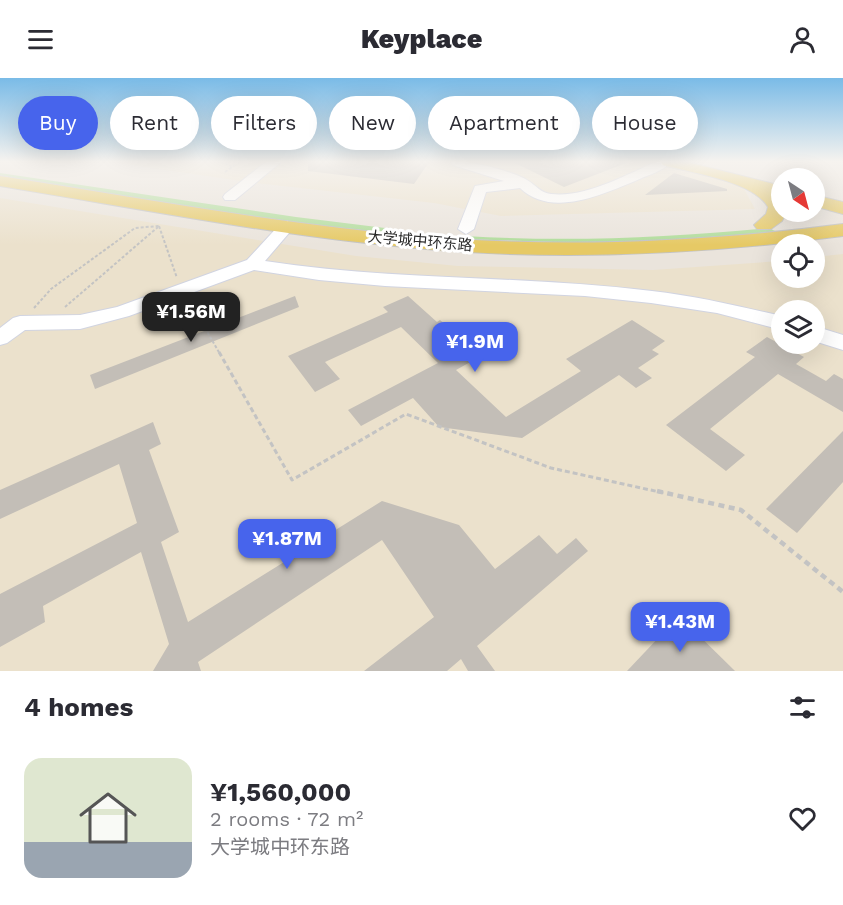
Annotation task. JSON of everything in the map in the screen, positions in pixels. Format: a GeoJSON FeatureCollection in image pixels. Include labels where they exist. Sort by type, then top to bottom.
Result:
{"type":"FeatureCollection","features":[{"type":"Feature","properties":{"kind":"main road","name":"大学城中环东路"},"geometry":{"type":"LineString","coordinates":[[55,190],[286,226],[405,233],[627,233],[767,224],[843,214]]}},
{"type":"Feature","properties":{"kind":"main road","name":"大学城中环东路"},"geometry":{"type":"LineString","coordinates":[[140,190],[312,215],[405,233]]}},
{"type":"Feature","properties":{"kind":"main road"},"geometry":{"type":"LineString","coordinates":[[761,190],[777,204],[778,210],[775,217],[767,224],[783,234]]}},
{"type":"Feature","properties":{"kind":"main road"},"geometry":{"type":"LineString","coordinates":[[825,198],[843,203]]}},
{"type":"Feature","properties":{"kind":"main road"},"geometry":{"type":"LineString","coordinates":[[825,203],[843,208]]}},
{"type":"Feature","properties":{"kind":"main road","name":"大学城中环东路"},"geometry":{"type":"LineString","coordinates":[[816,234],[843,230]]}},
{"type":"Feature","properties":{"kind":"main road","name":"大学城中环东路"},"geometry":{"type":"LineString","coordinates":[[457,234],[614,249],[771,240]]}},
{"type":"Feature","properties":{"kind":"lane"},"geometry":{"type":"LineString","coordinates":[[230,197],[239,190]]}},
{"type":"Feature","properties":{"kind":"lane"},"geometry":{"type":"LineString","coordinates":[[457,234],[480,190]]}},
{"type":"Feature","properties":{"kind":"lane"},"geometry":{"type":"LineString","coordinates":[[531,190],[538,195],[553,198],[579,197],[598,190]]}},
{"type":"Feature","properties":{"kind":"lane"},"geometry":{"type":"LineString","coordinates":[[0,338],[20,323],[80,322],[109,316],[253,264],[286,226]]}},
{"type":"Feature","properties":{"kind":"lane"},"geometry":{"type":"LineString","coordinates":[[253,264],[339,278],[642,296],[719,308],[771,320]]}},
{"type":"Feature","properties":{"kind":"lane"},"geometry":{"type":"LineString","coordinates":[[825,337],[843,343]]}},
{"type":"Feature","properties":{"kind":"path"},"geometry":{"type":"LineString","coordinates":[[159,226],[175,275],[292,480],[406,414],[551,468],[741,510],[843,592]]}},
{"type":"Feature","properties":{"kind":"path"},"geometry":{"type":"LineString","coordinates":[[20,323],[51,289],[135,228],[159,226]]}},
{"type":"Feature","properties":{"kind":"path"},"geometry":{"type":"LineString","coordinates":[[45,324],[159,226]]}},
{"type":"Feature","properties":{"kind":"shaded area"},"geometry":{"type":"Polygon","coordinates":[[[316,190],[744,190],[755,209],[501,216],[434,203],[316,190]]]}},
{"type":"Feature","properties":{"kind":"shaded area"},"geometry":{"type":"Polygon","coordinates":[[[0,198],[356,256],[458,266],[653,270],[771,262],[771,288],[825,288],[825,256],[843,254],[843,671],[0,671],[0,198]]]}},
{"type":"Feature","properties":{"kind":"green space"},"geometry":{"type":"Polygon","coordinates":[[[76,190],[112,190],[393,229],[396,232],[293,223],[76,190]]]}},
{"type":"Feature","properties":{"kind":"green space"},"geometry":{"type":"Polygon","coordinates":[[[769,228],[777,232],[616,244],[460,239],[465,236],[541,239],[617,238],[769,228]]]}},
{"type":"Feature","properties":{"kind":"building"},"geometry":{"type":"Polygon","coordinates":[[[652,190],[727,190],[727,191],[645,195],[652,190]]]}},
{"type":"Feature","properties":{"kind":"building"},"geometry":{"type":"Polygon","coordinates":[[[295,296],[299,307],[95,389],[90,375],[295,296]]]}},
{"type":"Feature","properties":{"kind":"building"},"geometry":{"type":"Polygon","coordinates":[[[408,296],[481,356],[456,370],[506,417],[581,371],[566,359],[632,320],[665,341],[652,350],[659,354],[638,368],[652,378],[636,388],[619,375],[522,438],[439,427],[413,398],[361,426],[348,410],[438,363],[401,327],[325,362],[340,379],[315,392],[288,356],[388,312],[383,307],[408,296]]]}},
{"type":"Feature","properties":{"kind":"building"},"geometry":{"type":"Polygon","coordinates":[[[767,337],[771,339],[771,354],[798,354],[804,357],[796,364],[826,381],[834,374],[843,379],[843,412],[778,374],[710,429],[745,455],[726,471],[666,425],[755,357],[746,352],[767,337]]]}},
{"type":"Feature","properties":{"kind":"building"},"geometry":{"type":"Polygon","coordinates":[[[153,422],[161,444],[149,450],[179,532],[161,542],[188,622],[382,501],[459,525],[495,569],[539,535],[557,554],[576,538],[588,551],[477,646],[495,671],[468,671],[461,659],[447,671],[364,671],[434,617],[382,540],[198,662],[201,671],[153,671],[169,644],[141,552],[43,606],[45,622],[0,647],[0,594],[137,523],[119,464],[0,519],[0,490],[153,422]]]}},
{"type":"Feature","properties":{"kind":"building"},"geometry":{"type":"Polygon","coordinates":[[[843,431],[843,482],[797,533],[766,509],[843,431]]]}},
{"type":"Feature","properties":{"kind":"building"},"geometry":{"type":"Polygon","coordinates":[[[679,616],[735,671],[627,671],[679,616]]]}}]}
